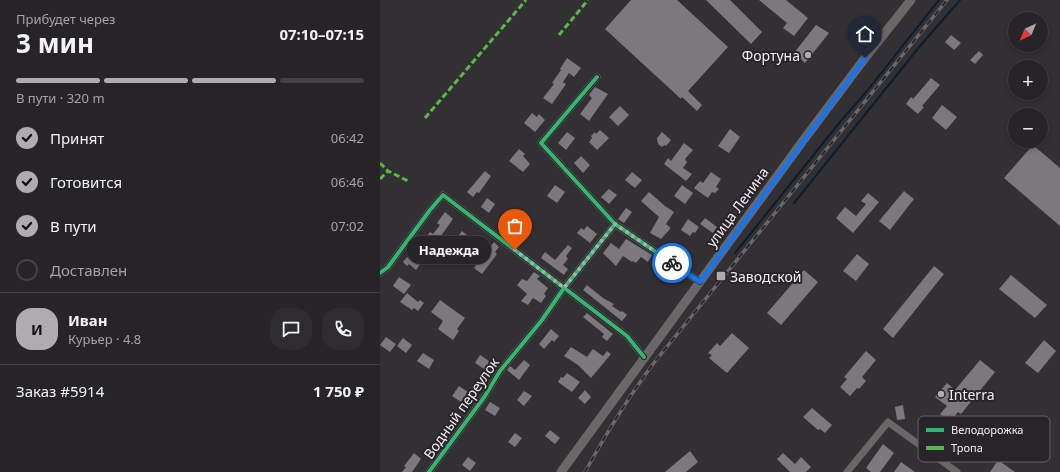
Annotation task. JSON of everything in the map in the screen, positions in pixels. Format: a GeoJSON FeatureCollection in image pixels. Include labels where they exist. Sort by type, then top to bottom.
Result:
{"type":"FeatureCollection","features":[{"type":"Feature","properties":{"kind":"main road","name":"улица Ленина"},"geometry":{"type":"LineString","coordinates":[[560,472],[853,74],[911,0]]}},
{"type":"Feature","properties":{"kind":"street"},"geometry":{"type":"LineString","coordinates":[[597,77],[541,143],[615,224],[700,282]]}},
{"type":"Feature","properties":{"kind":"street"},"geometry":{"type":"LineString","coordinates":[[380,273],[388,267],[430,210],[443,195],[627,336],[644,357]]}},
{"type":"Feature","properties":{"kind":"street","name":"Водный переулок"},"geometry":{"type":"LineString","coordinates":[[429,472],[485,396],[500,371],[542,320],[564,288],[615,224]]}},
{"type":"Feature","properties":{"kind":"street"},"geometry":{"type":"LineString","coordinates":[[847,472],[888,422],[918,444]]}},
{"type":"Feature","properties":{"kind":"street"},"geometry":{"type":"LineString","coordinates":[[943,462],[957,472]]}},
{"type":"Feature","properties":{"kind":"building"},"geometry":{"type":"Polygon","coordinates":[[[631,0],[677,0],[728,47],[688,91],[702,105],[697,111],[682,97],[681,99],[605,29],[631,0]]]}},
{"type":"Feature","properties":{"kind":"building"},"geometry":{"type":"Polygon","coordinates":[[[706,0],[730,0],[762,32],[751,44],[706,0]]]}},
{"type":"Feature","properties":{"kind":"building"},"geometry":{"type":"Polygon","coordinates":[[[759,0],[786,0],[808,18],[794,36],[783,28],[787,23],[759,0]]]}},
{"type":"Feature","properties":{"kind":"building"},"geometry":{"type":"Polygon","coordinates":[[[816,25],[829,33],[805,63],[794,53],[816,25]]]}},
{"type":"Feature","properties":{"kind":"building"},"geometry":{"type":"Polygon","coordinates":[[[951,35],[961,43],[954,50],[945,42],[951,35]]]}},
{"type":"Feature","properties":{"kind":"building"},"geometry":{"type":"Polygon","coordinates":[[[979,51],[983,55],[975,64],[970,60],[979,51]]]}},
{"type":"Feature","properties":{"kind":"building"},"geometry":{"type":"Polygon","coordinates":[[[567,58],[581,68],[574,77],[569,73],[563,82],[566,84],[552,104],[543,98],[554,84],[552,83],[567,58]]]}},
{"type":"Feature","properties":{"kind":"building"},"geometry":{"type":"Polygon","coordinates":[[[931,78],[940,85],[922,106],[924,107],[918,114],[906,104],[911,97],[913,99],[931,78]]]}},
{"type":"Feature","properties":{"kind":"building"},"geometry":{"type":"Polygon","coordinates":[[[595,87],[608,94],[589,121],[580,114],[592,98],[589,95],[595,87]]]}},
{"type":"Feature","properties":{"kind":"building"},"geometry":{"type":"Polygon","coordinates":[[[942,105],[957,117],[946,130],[932,118],[942,105]]]}},
{"type":"Feature","properties":{"kind":"building"},"geometry":{"type":"Polygon","coordinates":[[[620,106],[629,115],[618,126],[609,117],[620,106]]]}},
{"type":"Feature","properties":{"kind":"building"},"geometry":{"type":"Polygon","coordinates":[[[532,113],[537,117],[539,114],[545,120],[535,132],[524,123],[532,113]]]}},
{"type":"Feature","properties":{"kind":"building"},"geometry":{"type":"Polygon","coordinates":[[[730,129],[740,137],[729,153],[718,146],[730,129]]]}},
{"type":"Feature","properties":{"kind":"building"},"geometry":{"type":"Polygon","coordinates":[[[600,130],[609,138],[597,150],[589,142],[592,138],[591,136],[600,130]]]}},
{"type":"Feature","properties":{"kind":"building"},"geometry":{"type":"Polygon","coordinates":[[[567,132],[575,138],[566,150],[558,143],[567,132]]]}},
{"type":"Feature","properties":{"kind":"building"},"geometry":{"type":"Polygon","coordinates":[[[662,132],[671,140],[666,146],[665,145],[662,147],[658,144],[657,138],[662,132]]]}},
{"type":"Feature","properties":{"kind":"building"},"geometry":{"type":"Polygon","coordinates":[[[684,143],[693,150],[685,159],[687,162],[683,168],[692,174],[686,181],[664,164],[668,158],[671,161],[684,143]]]}},
{"type":"Feature","properties":{"kind":"building"},"geometry":{"type":"Polygon","coordinates":[[[1030,148],[1037,148],[1060,168],[1060,226],[1004,178],[1030,148]]]}},
{"type":"Feature","properties":{"kind":"building"},"geometry":{"type":"Polygon","coordinates":[[[519,149],[525,154],[523,156],[530,164],[523,172],[509,161],[519,149]]]}},
{"type":"Feature","properties":{"kind":"building"},"geometry":{"type":"Polygon","coordinates":[[[581,156],[590,165],[583,173],[574,163],[581,156]]]}},
{"type":"Feature","properties":{"kind":"building"},"geometry":{"type":"Polygon","coordinates":[[[485,171],[491,176],[479,193],[477,192],[473,197],[467,192],[485,171]]]}},
{"type":"Feature","properties":{"kind":"building"},"geometry":{"type":"Polygon","coordinates":[[[632,172],[642,180],[635,188],[625,180],[632,172]]]}},
{"type":"Feature","properties":{"kind":"building"},"geometry":{"type":"Polygon","coordinates":[[[711,172],[721,179],[716,187],[719,189],[715,193],[712,192],[708,198],[694,188],[700,181],[703,183],[711,172]]]}},
{"type":"Feature","properties":{"kind":"building"},"geometry":{"type":"Polygon","coordinates":[[[555,185],[565,192],[557,203],[547,196],[555,185]]]}},
{"type":"Feature","properties":{"kind":"building"},"geometry":{"type":"Polygon","coordinates":[[[682,185],[693,193],[685,204],[674,196],[682,185]]]}},
{"type":"Feature","properties":{"kind":"building"},"geometry":{"type":"Polygon","coordinates":[[[609,189],[617,195],[609,204],[601,197],[609,189]]]}},
{"type":"Feature","properties":{"kind":"building"},"geometry":{"type":"Polygon","coordinates":[[[904,191],[914,199],[890,230],[879,221],[904,191]]]}},
{"type":"Feature","properties":{"kind":"building"},"geometry":{"type":"Polygon","coordinates":[[[649,192],[674,212],[666,224],[670,227],[670,229],[661,239],[650,233],[659,217],[641,201],[649,192]]]}},
{"type":"Feature","properties":{"kind":"building"},"geometry":{"type":"Polygon","coordinates":[[[868,193],[879,202],[853,233],[836,218],[845,207],[856,216],[866,204],[861,201],[868,193]]]}},
{"type":"Feature","properties":{"kind":"building"},"geometry":{"type":"Polygon","coordinates":[[[487,198],[495,204],[489,213],[481,207],[487,198]]]}},
{"type":"Feature","properties":{"kind":"building"},"geometry":{"type":"Polygon","coordinates":[[[626,208],[632,212],[624,223],[618,219],[626,208]]]}},
{"type":"Feature","properties":{"kind":"building"},"geometry":{"type":"Polygon","coordinates":[[[445,212],[453,219],[431,250],[422,243],[430,232],[433,234],[440,225],[437,223],[445,212]]]}},
{"type":"Feature","properties":{"kind":"building"},"geometry":{"type":"Polygon","coordinates":[[[705,218],[717,227],[713,233],[700,224],[705,218]]]}},
{"type":"Feature","properties":{"kind":"building"},"geometry":{"type":"Polygon","coordinates":[[[688,219],[699,227],[695,233],[693,232],[690,236],[681,230],[688,219]]]}},
{"type":"Feature","properties":{"kind":"building"},"geometry":{"type":"Polygon","coordinates":[[[587,226],[597,234],[590,243],[577,233],[581,228],[584,230],[587,226]]]}},
{"type":"Feature","properties":{"kind":"building"},"geometry":{"type":"Polygon","coordinates":[[[462,231],[473,240],[467,248],[456,239],[462,231]]]}},
{"type":"Feature","properties":{"kind":"building"},"geometry":{"type":"Polygon","coordinates":[[[626,239],[652,255],[648,262],[641,257],[636,263],[623,256],[616,266],[603,253],[611,243],[619,249],[626,239]]]}},
{"type":"Feature","properties":{"kind":"building"},"geometry":{"type":"Polygon","coordinates":[[[494,242],[499,247],[495,252],[497,254],[482,274],[474,268],[494,242]]]}},
{"type":"Feature","properties":{"kind":"building"},"geometry":{"type":"Polygon","coordinates":[[[568,245],[572,248],[566,256],[568,259],[563,265],[568,269],[564,275],[541,258],[545,252],[555,260],[568,245]]]}},
{"type":"Feature","properties":{"kind":"building"},"geometry":{"type":"Polygon","coordinates":[[[416,253],[424,259],[416,270],[409,264],[407,266],[403,262],[407,257],[411,260],[416,253]]]}},
{"type":"Feature","properties":{"kind":"building"},"geometry":{"type":"Polygon","coordinates":[[[857,254],[869,264],[856,281],[843,271],[857,254]]]}},
{"type":"Feature","properties":{"kind":"building"},"geometry":{"type":"Polygon","coordinates":[[[934,266],[944,274],[893,338],[883,329],[934,266]]]}},
{"type":"Feature","properties":{"kind":"building"},"geometry":{"type":"Polygon","coordinates":[[[804,270],[818,282],[781,325],[767,313],[804,270]]]}},
{"type":"Feature","properties":{"kind":"building"},"geometry":{"type":"Polygon","coordinates":[[[534,272],[540,276],[537,279],[548,288],[544,294],[546,296],[541,303],[533,298],[528,305],[521,301],[527,294],[517,285],[522,279],[527,281],[534,272]]]}},
{"type":"Feature","properties":{"kind":"building"},"geometry":{"type":"Polygon","coordinates":[[[1011,275],[1047,305],[1035,318],[999,289],[1011,275]]]}},
{"type":"Feature","properties":{"kind":"building"},"geometry":{"type":"Polygon","coordinates":[[[399,277],[411,285],[404,294],[393,286],[399,277]]]}},
{"type":"Feature","properties":{"kind":"building"},"geometry":{"type":"Polygon","coordinates":[[[587,285],[603,298],[614,304],[612,306],[627,315],[622,321],[583,290],[587,285]]]}},
{"type":"Feature","properties":{"kind":"building"},"geometry":{"type":"Polygon","coordinates":[[[407,293],[418,302],[420,300],[424,303],[418,311],[414,308],[412,310],[400,302],[407,293]]]}},
{"type":"Feature","properties":{"kind":"building"},"geometry":{"type":"Polygon","coordinates":[[[440,300],[465,318],[457,329],[459,331],[453,340],[438,329],[443,321],[431,312],[440,300]]]}},
{"type":"Feature","properties":{"kind":"building"},"geometry":{"type":"Polygon","coordinates":[[[587,313],[613,334],[607,341],[602,337],[604,334],[583,317],[587,313]]]}},
{"type":"Feature","properties":{"kind":"building"},"geometry":{"type":"Polygon","coordinates":[[[551,329],[559,336],[554,342],[552,340],[544,349],[539,344],[551,329]]]}},
{"type":"Feature","properties":{"kind":"building"},"geometry":{"type":"Polygon","coordinates":[[[732,333],[749,348],[727,373],[709,358],[712,355],[708,353],[717,343],[720,346],[732,333]]]}},
{"type":"Feature","properties":{"kind":"building"},"geometry":{"type":"Polygon","coordinates":[[[386,337],[396,344],[390,352],[380,345],[386,337]]]}},
{"type":"Feature","properties":{"kind":"building"},"geometry":{"type":"Polygon","coordinates":[[[403,338],[412,345],[406,353],[397,346],[403,338]]]}},
{"type":"Feature","properties":{"kind":"building"},"geometry":{"type":"Polygon","coordinates":[[[1044,340],[1056,351],[1038,373],[1025,363],[1044,340]]]}},
{"type":"Feature","properties":{"kind":"building"},"geometry":{"type":"Polygon","coordinates":[[[571,347],[587,357],[593,349],[603,356],[607,351],[611,354],[591,378],[578,365],[564,356],[571,347]]]}},
{"type":"Feature","properties":{"kind":"building"},"geometry":{"type":"Polygon","coordinates":[[[866,351],[876,360],[862,377],[866,381],[850,396],[840,387],[847,379],[844,377],[866,351]]]}},
{"type":"Feature","properties":{"kind":"building"},"geometry":{"type":"Polygon","coordinates":[[[423,353],[434,360],[429,369],[417,361],[423,353]]]}},
{"type":"Feature","properties":{"kind":"building"},"geometry":{"type":"Polygon","coordinates":[[[480,355],[492,363],[487,371],[475,363],[480,355]]]}},
{"type":"Feature","properties":{"kind":"building"},"geometry":{"type":"Polygon","coordinates":[[[524,360],[530,365],[519,380],[507,370],[510,366],[515,370],[524,360]]]}},
{"type":"Feature","properties":{"kind":"building"},"geometry":{"type":"Polygon","coordinates":[[[980,360],[995,372],[961,414],[958,412],[955,416],[942,416],[940,414],[947,406],[935,397],[947,383],[955,390],[980,360]]]}},
{"type":"Feature","properties":{"kind":"building"},"geometry":{"type":"Polygon","coordinates":[[[567,373],[580,382],[572,392],[558,382],[561,377],[563,378],[567,373]]]}},
{"type":"Feature","properties":{"kind":"building"},"geometry":{"type":"Polygon","coordinates":[[[459,386],[468,392],[461,402],[452,396],[459,386]]]}},
{"type":"Feature","properties":{"kind":"building"},"geometry":{"type":"Polygon","coordinates":[[[585,390],[591,397],[585,404],[578,398],[585,390]]]}},
{"type":"Feature","properties":{"kind":"building"},"geometry":{"type":"Polygon","coordinates":[[[524,391],[532,396],[524,406],[517,400],[524,391]]]}},
{"type":"Feature","properties":{"kind":"building"},"geometry":{"type":"Polygon","coordinates":[[[490,402],[500,408],[495,416],[485,410],[490,402]]]}},
{"type":"Feature","properties":{"kind":"building"},"geometry":{"type":"Polygon","coordinates":[[[903,405],[905,419],[897,420],[895,407],[903,405]]]}},
{"type":"Feature","properties":{"kind":"building"},"geometry":{"type":"Polygon","coordinates":[[[812,408],[832,425],[825,433],[820,429],[818,430],[803,417],[812,408]]]}},
{"type":"Feature","properties":{"kind":"building"},"geometry":{"type":"Polygon","coordinates":[[[550,430],[560,438],[555,444],[545,436],[550,430]]]}},
{"type":"Feature","properties":{"kind":"building"},"geometry":{"type":"Polygon","coordinates":[[[515,433],[522,438],[515,447],[508,442],[515,433]]]}},
{"type":"Feature","properties":{"kind":"building"},"geometry":{"type":"Polygon","coordinates":[[[883,444],[894,453],[880,472],[871,472],[866,468],[883,444]]]}},
{"type":"Feature","properties":{"kind":"building"},"geometry":{"type":"Polygon","coordinates":[[[690,451],[698,462],[686,472],[665,472],[690,451]]]}},
{"type":"Feature","properties":{"kind":"building"},"geometry":{"type":"Polygon","coordinates":[[[414,453],[421,459],[412,472],[402,472],[406,467],[404,466],[414,453]]]}},
{"type":"Feature","properties":{"kind":"building"},"geometry":{"type":"Polygon","coordinates":[[[783,453],[795,464],[801,457],[811,467],[806,472],[790,472],[777,459],[783,453]]]}},
{"type":"Feature","properties":{"kind":"building"},"geometry":{"type":"Polygon","coordinates":[[[468,457],[476,463],[470,471],[462,465],[468,457]]]}},
{"type":"Feature","properties":{"kind":"building"},"geometry":{"type":"Polygon","coordinates":[[[901,462],[915,472],[894,472],[901,462]]]}},
{"type":"Feature","properties":{"kind":"building"},"geometry":{"type":"Polygon","coordinates":[[[997,462],[1001,462],[1015,472],[990,472],[997,462]]]}},
{"type":"Feature","properties":{"kind":"waterway"},"geometry":{"type":"LineString","coordinates":[[735,253],[939,0]]}},
{"type":"Feature","properties":{"kind":"waterway"},"geometry":{"type":"LineString","coordinates":[[794,203],[920,46],[960,0]]}},
{"type":"Feature","properties":{"kind":"railway"},"geometry":{"type":"LineString","coordinates":[[585,472],[617,417],[653,364],[947,0]]}},
{"type":"Feature","properties":{"kind":"marked path"},"geometry":{"type":"LineString","coordinates":[[425,118],[526,0]]}},
{"type":"Feature","properties":{"kind":"marked path"},"geometry":{"type":"LineString","coordinates":[[559,35],[588,0]]}},
{"type":"Feature","properties":{"kind":"marked path"},"geometry":{"type":"LineString","coordinates":[[380,163],[388,171],[408,181]]}},
{"type":"Feature","properties":{"kind":"marked path"},"geometry":{"type":"LineString","coordinates":[[380,179],[388,171]]}},
{"type":"Feature","properties":{"kind":"cycle path"},"geometry":{"type":"LineString","coordinates":[[597,77],[541,143],[615,224],[700,282]]}},
{"type":"Feature","properties":{"kind":"cycle path"},"geometry":{"type":"LineString","coordinates":[[380,273],[388,267],[430,210],[443,195],[627,336],[644,357]]}},
{"type":"Feature","properties":{"kind":"cycle path"},"geometry":{"type":"LineString","coordinates":[[429,472],[485,396],[500,371],[542,320],[564,288],[615,224]]}},
{"type":"Feature","properties":{"kind":"way so far"},"geometry":{"type":"LineString","coordinates":[[515,250],[564,288],[615,224],[672,263]]}},
{"type":"Feature","properties":{"kind":"place","name":"Фортуна"},"geometry":{"type":"Point","coordinates":[808,55]}},
{"type":"Feature","properties":{"kind":"place","name":"Надежда"},"geometry":{"type":"Point","coordinates":[515,250]}},
{"type":"Feature","properties":{"kind":"place","name":"Заводской"},"geometry":{"type":"Point","coordinates":[721,276]}},
{"type":"Feature","properties":{"kind":"place","name":"Interra"},"geometry":{"type":"Point","coordinates":[941,394]}},
{"type":"Feature","properties":{"kind":"route"},"geometry":{"type":"LineString","coordinates":[[672,263],[700,282],[865,58]]}}]}
